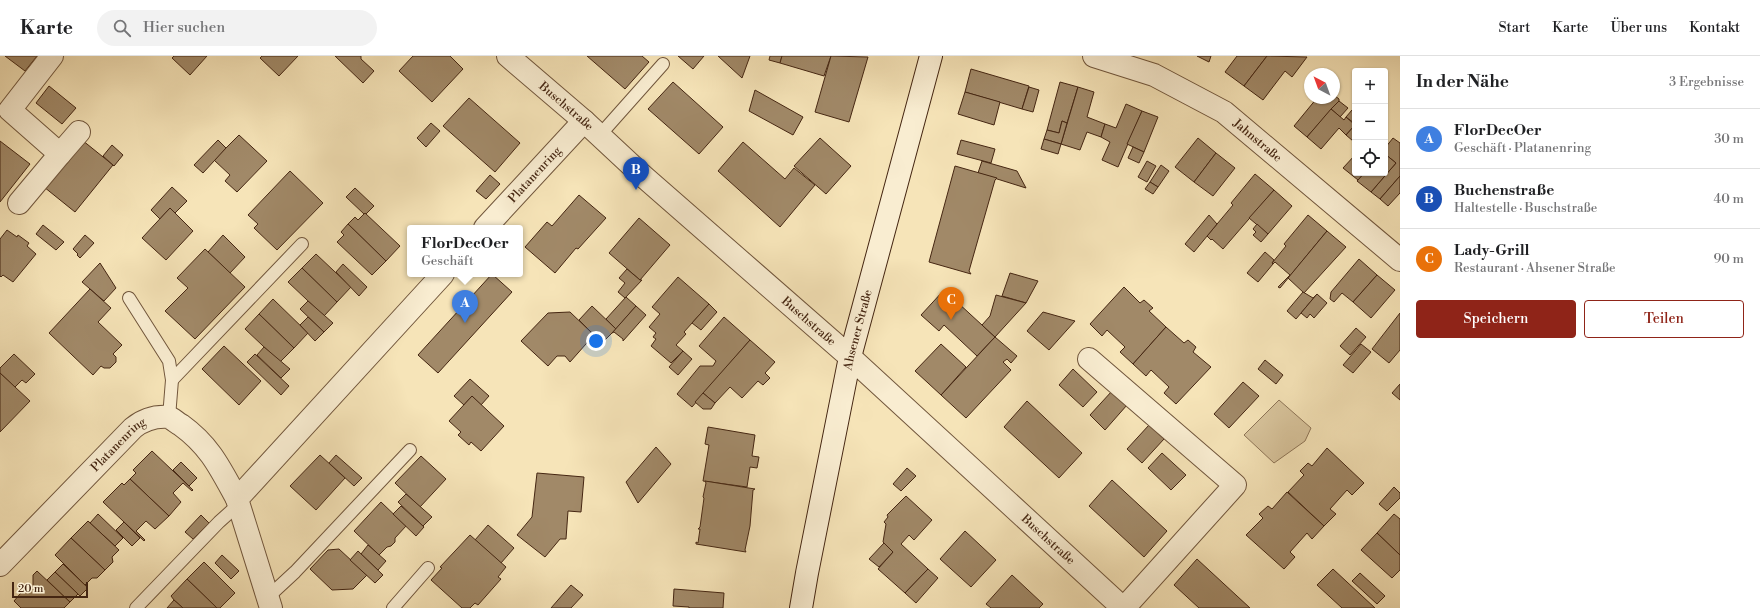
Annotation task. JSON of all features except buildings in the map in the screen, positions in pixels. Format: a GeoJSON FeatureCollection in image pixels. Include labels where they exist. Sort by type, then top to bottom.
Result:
{"type":"FeatureCollection","features":[{"type":"Feature","properties":{"kind":"street"},"geometry":{"type":"LineString","coordinates":[[52,56],[5,106],[60,154]]}},
{"type":"Feature","properties":{"kind":"street","name":"Buschstraße"},"geometry":{"type":"LineString","coordinates":[[508,56],[584,121],[643,176],[850,357],[1123,608],[1235,485],[1089,358]]}},
{"type":"Feature","properties":{"kind":"street","name":"Ahsener Straße"},"geometry":{"type":"LineString","coordinates":[[801,608],[808,565],[850,357],[931,56]]}},
{"type":"Feature","properties":{"kind":"street","name":"Jahnstraße"},"geometry":{"type":"LineString","coordinates":[[1094,56],[1154,74],[1224,112],[1400,260]]}},
{"type":"Feature","properties":{"kind":"street","name":"Platanenring"},"geometry":{"type":"LineString","coordinates":[[488,225],[584,121]]}},
{"type":"Feature","properties":{"kind":"street"},"geometry":{"type":"LineString","coordinates":[[19,203],[79,132]]}},
{"type":"Feature","properties":{"kind":"street"},"geometry":{"type":"LineString","coordinates":[[238,501],[440,277]]}},
{"type":"Feature","properties":{"kind":"street"},"geometry":{"type":"LineString","coordinates":[[169,417],[197,437],[217,463],[238,501],[269,603]]}},
{"type":"Feature","properties":{"kind":"street","name":"Platanenring"},"geometry":{"type":"LineString","coordinates":[[0,565],[133,428],[141,422],[152,418],[169,417]]}},
{"type":"Feature","properties":{"kind":"lane"},"geometry":{"type":"LineString","coordinates":[[600,136],[663,64]]}},
{"type":"Feature","properties":{"kind":"lane"},"geometry":{"type":"LineString","coordinates":[[172,380],[302,244]]}},
{"type":"Feature","properties":{"kind":"lane"},"geometry":{"type":"LineString","coordinates":[[129,298],[169,361],[172,380],[169,417]]}},
{"type":"Feature","properties":{"kind":"lane"},"geometry":{"type":"LineString","coordinates":[[269,603],[295,572],[410,450]]}},
{"type":"Feature","properties":{"kind":"lane"},"geometry":{"type":"LineString","coordinates":[[136,608],[238,501]]}},
{"type":"Feature","properties":{"kind":"lane"},"geometry":{"type":"LineString","coordinates":[[393,608],[428,568]]}},
{"type":"Feature","properties":{"kind":"shaded area"},"geometry":{"type":"Polygon","coordinates":[[[1279,400],[1311,428],[1305,441],[1274,463],[1244,435],[1279,400]]]}},
{"type":"Feature","properties":{"kind":"place","name":"Buchenstraße"},"geometry":{"type":"Point","coordinates":[636,190]}},
{"type":"Feature","properties":{"kind":"place","name":"Lady-Grill"},"geometry":{"type":"Point","coordinates":[951,320]}},
{"type":"Feature","properties":{"kind":"place","name":"FlorDecOer"},"geometry":{"type":"Point","coordinates":[465,323]}}]}
